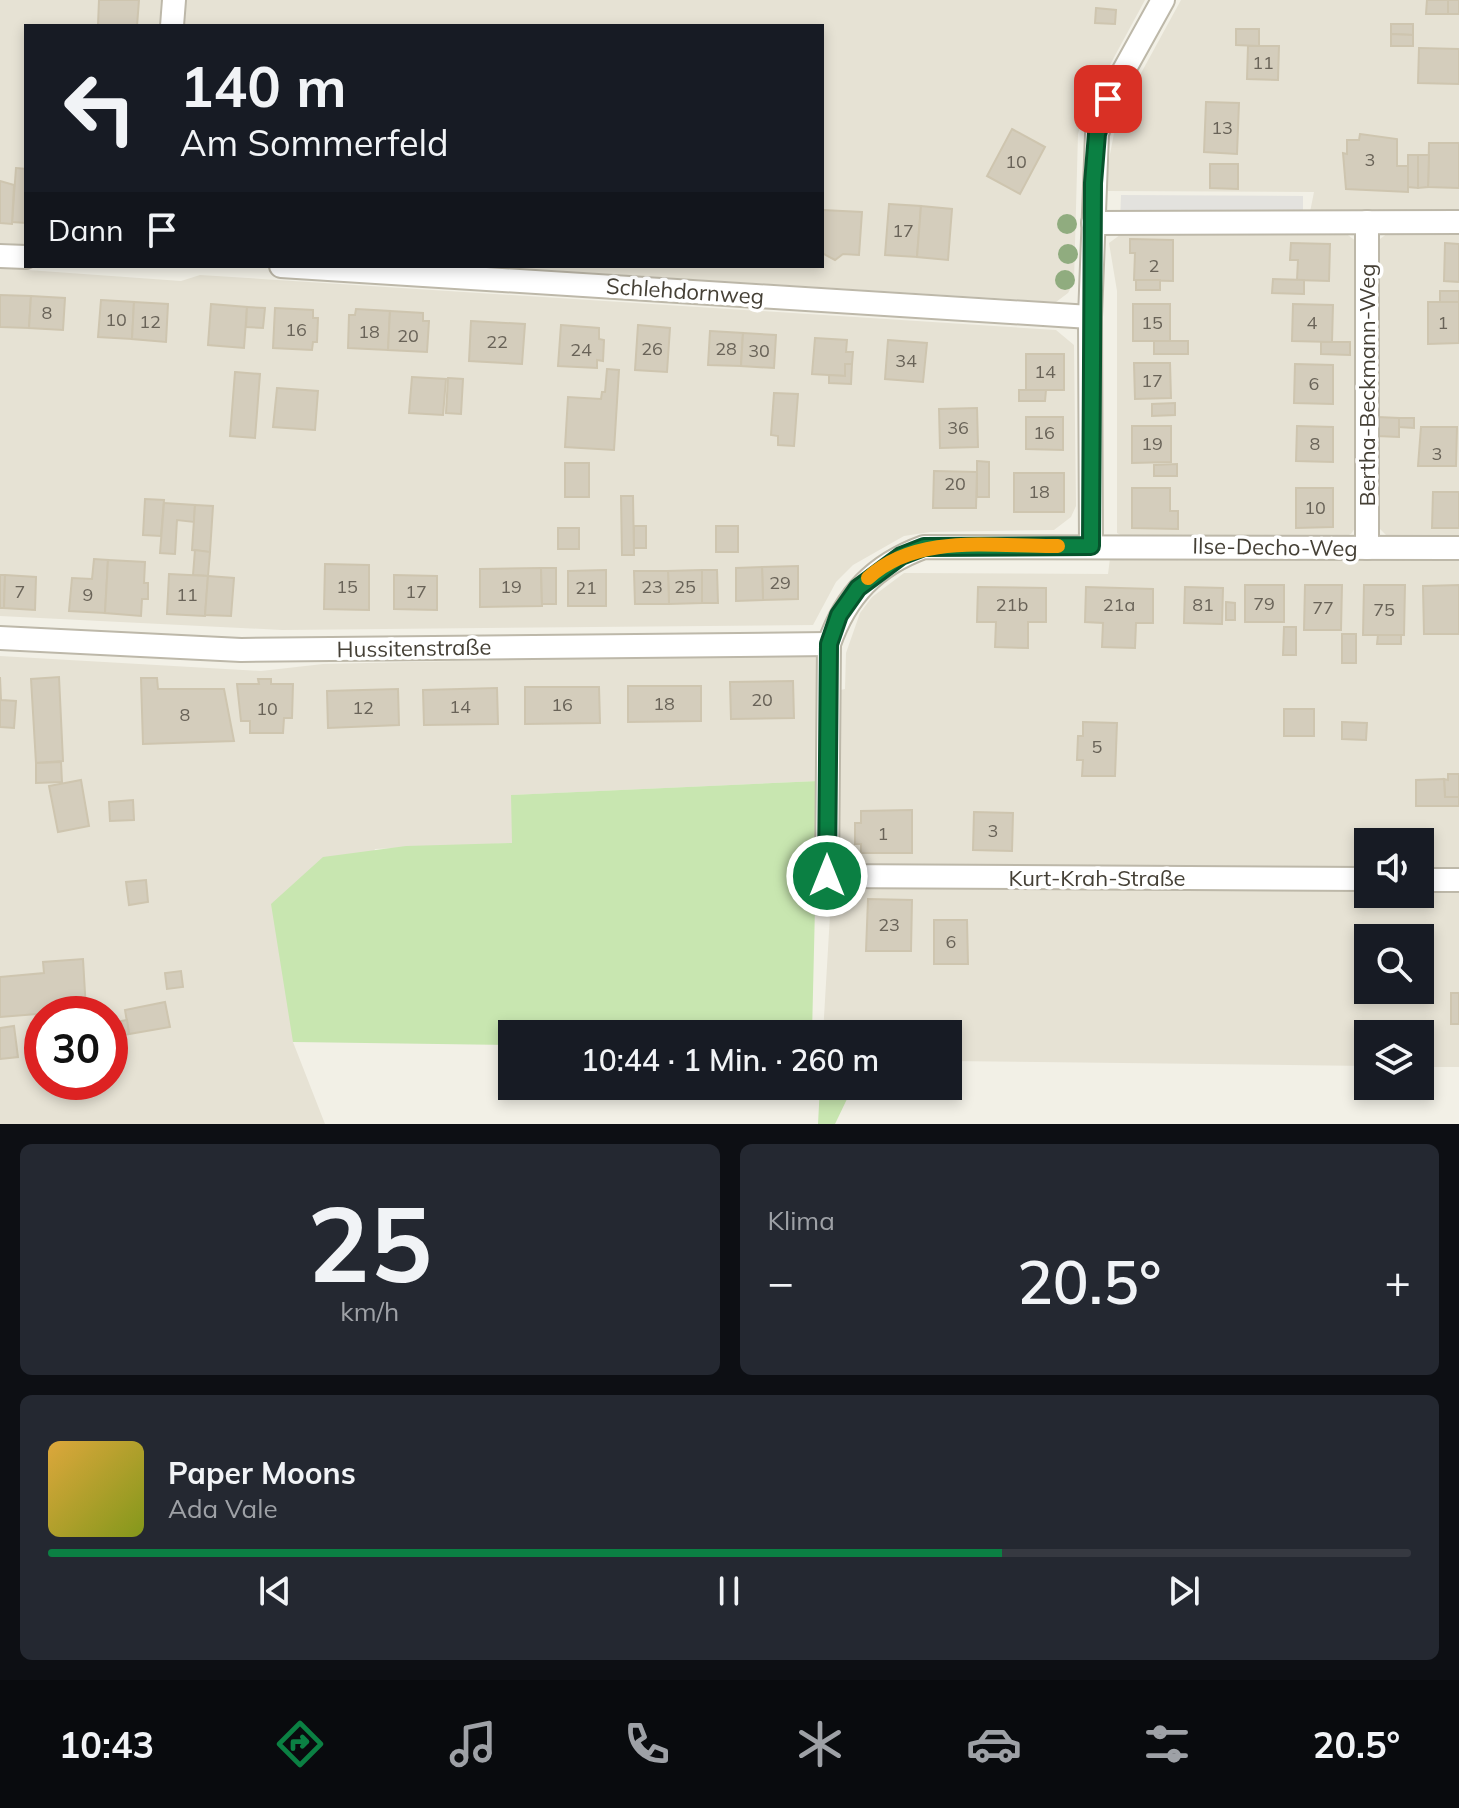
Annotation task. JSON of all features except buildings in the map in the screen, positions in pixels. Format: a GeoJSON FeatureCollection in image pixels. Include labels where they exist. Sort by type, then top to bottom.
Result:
{"type":"FeatureCollection","features":[{"type":"Feature","properties":{"kind":"street"},"geometry":{"type":"LineString","coordinates":[[172,24],[174,0]]}},
{"type":"Feature","properties":{"kind":"street"},"geometry":{"type":"LineString","coordinates":[[1091,546],[1090,317],[1097,134],[1108,99],[1163,0]]}},
{"type":"Feature","properties":{"kind":"street","name":"Bertha-Beckmann-Weg"},"geometry":{"type":"LineString","coordinates":[[1367,222],[1367,548]]}},
{"type":"Feature","properties":{"kind":"street"},"geometry":{"type":"LineString","coordinates":[[1093,223],[1459,222]]}},
{"type":"Feature","properties":{"kind":"street"},"geometry":{"type":"LineString","coordinates":[[0,256],[24,257]]}},
{"type":"Feature","properties":{"kind":"street","name":"Schlehdornweg"},"geometry":{"type":"LineString","coordinates":[[313,268],[1090,317]]}},
{"type":"Feature","properties":{"kind":"street","name":"Ilse-Decho-Weg"},"geometry":{"type":"LineString","coordinates":[[829,644],[839,615],[858,588],[901,556],[924,547],[1459,548]]}},
{"type":"Feature","properties":{"kind":"street","name":"Hussitenstraße"},"geometry":{"type":"LineString","coordinates":[[0,638],[241,650],[829,644]]}},
{"type":"Feature","properties":{"kind":"street","name":"Kurt-Krah-Straße"},"geometry":{"type":"LineString","coordinates":[[829,644],[827,876],[1354,879]]}},
{"type":"Feature","properties":{"kind":"street"},"geometry":{"type":"LineString","coordinates":[[1434,880],[1459,880]]}},
{"type":"Feature","properties":{"kind":"shaded area"},"geometry":{"type":"Polygon","coordinates":[[[0,0],[161,0],[159,24],[24,24],[24,245],[0,243],[0,0]]]}},
{"type":"Feature","properties":{"kind":"shaded area"},"geometry":{"type":"Polygon","coordinates":[[[186,0],[1145,0],[1085,111],[1078,134],[1074,282],[1068,293],[1056,302],[515,268],[824,268],[824,24],[185,24],[186,0]]]}},
{"type":"Feature","properties":{"kind":"shaded area"},"geometry":{"type":"Polygon","coordinates":[[[1181,0],[1459,0],[1459,212],[1310,212],[1314,192],[1108,191],[1108,165],[1117,117],[1181,0]]]}},
{"type":"Feature","properties":{"kind":"shaded area"},"geometry":{"type":"Polygon","coordinates":[[[1121,195],[1303,196],[1303,223],[1120,223],[1121,195]]]}},
{"type":"Feature","properties":{"kind":"shaded area"},"geometry":{"type":"Polygon","coordinates":[[[1459,231],[1459,540],[1390,539],[1375,524],[1376,242],[1388,233],[1459,231]]]}},
{"type":"Feature","properties":{"kind":"shaded area"},"geometry":{"type":"Polygon","coordinates":[[[1124,232],[1344,232],[1357,242],[1357,525],[1351,534],[1340,539],[1126,538],[1117,533],[1117,291],[1109,243],[1124,232]]]}},
{"type":"Feature","properties":{"kind":"shaded area"},"geometry":{"type":"Polygon","coordinates":[[[0,268],[181,281],[200,275],[1056,330],[1074,345],[1076,506],[1071,517],[1054,530],[930,532],[904,536],[853,565],[836,582],[813,625],[282,630],[0,616],[0,268]]]}},
{"type":"Feature","properties":{"kind":"shaded area"},"geometry":{"type":"Polygon","coordinates":[[[1110,558],[1459,558],[1459,1067],[1434,1067],[1434,1020],[1354,1020],[1354,1066],[962,1061],[962,1020],[824,1020],[833,864],[835,691],[845,689],[846,653],[860,613],[872,597],[904,573],[1108,574],[1110,558]]]}},
{"type":"Feature","properties":{"kind":"shaded area"},"geometry":{"type":"Polygon","coordinates":[[[819,653],[818,781],[512,795],[513,843],[375,849],[293,1042],[325,1124],[0,1124],[0,656],[261,671],[323,664],[819,653]]]}},
{"type":"Feature","properties":{"kind":"green space"},"geometry":{"type":"Polygon","coordinates":[[[818,781],[812,1020],[498,1020],[498,1045],[293,1042],[271,904],[323,857],[406,846],[512,843],[511,795],[818,781]]]}},
{"type":"Feature","properties":{"kind":"green space"},"geometry":{"type":"Polygon","coordinates":[[[819,1100],[847,1100],[835,1124],[818,1124],[819,1100]]]}},
{"type":"Feature","properties":{"kind":"slow traffic"},"geometry":{"type":"LineString","coordinates":[[868,578],[901,556],[924,547],[1058,546]]}},
{"type":"Feature","properties":{"kind":"route"},"geometry":{"type":"LineString","coordinates":[[827,876],[829,644],[839,615],[858,588],[878,570],[924,547],[1091,546],[1093,183],[1097,134],[1108,99]]}}]}
